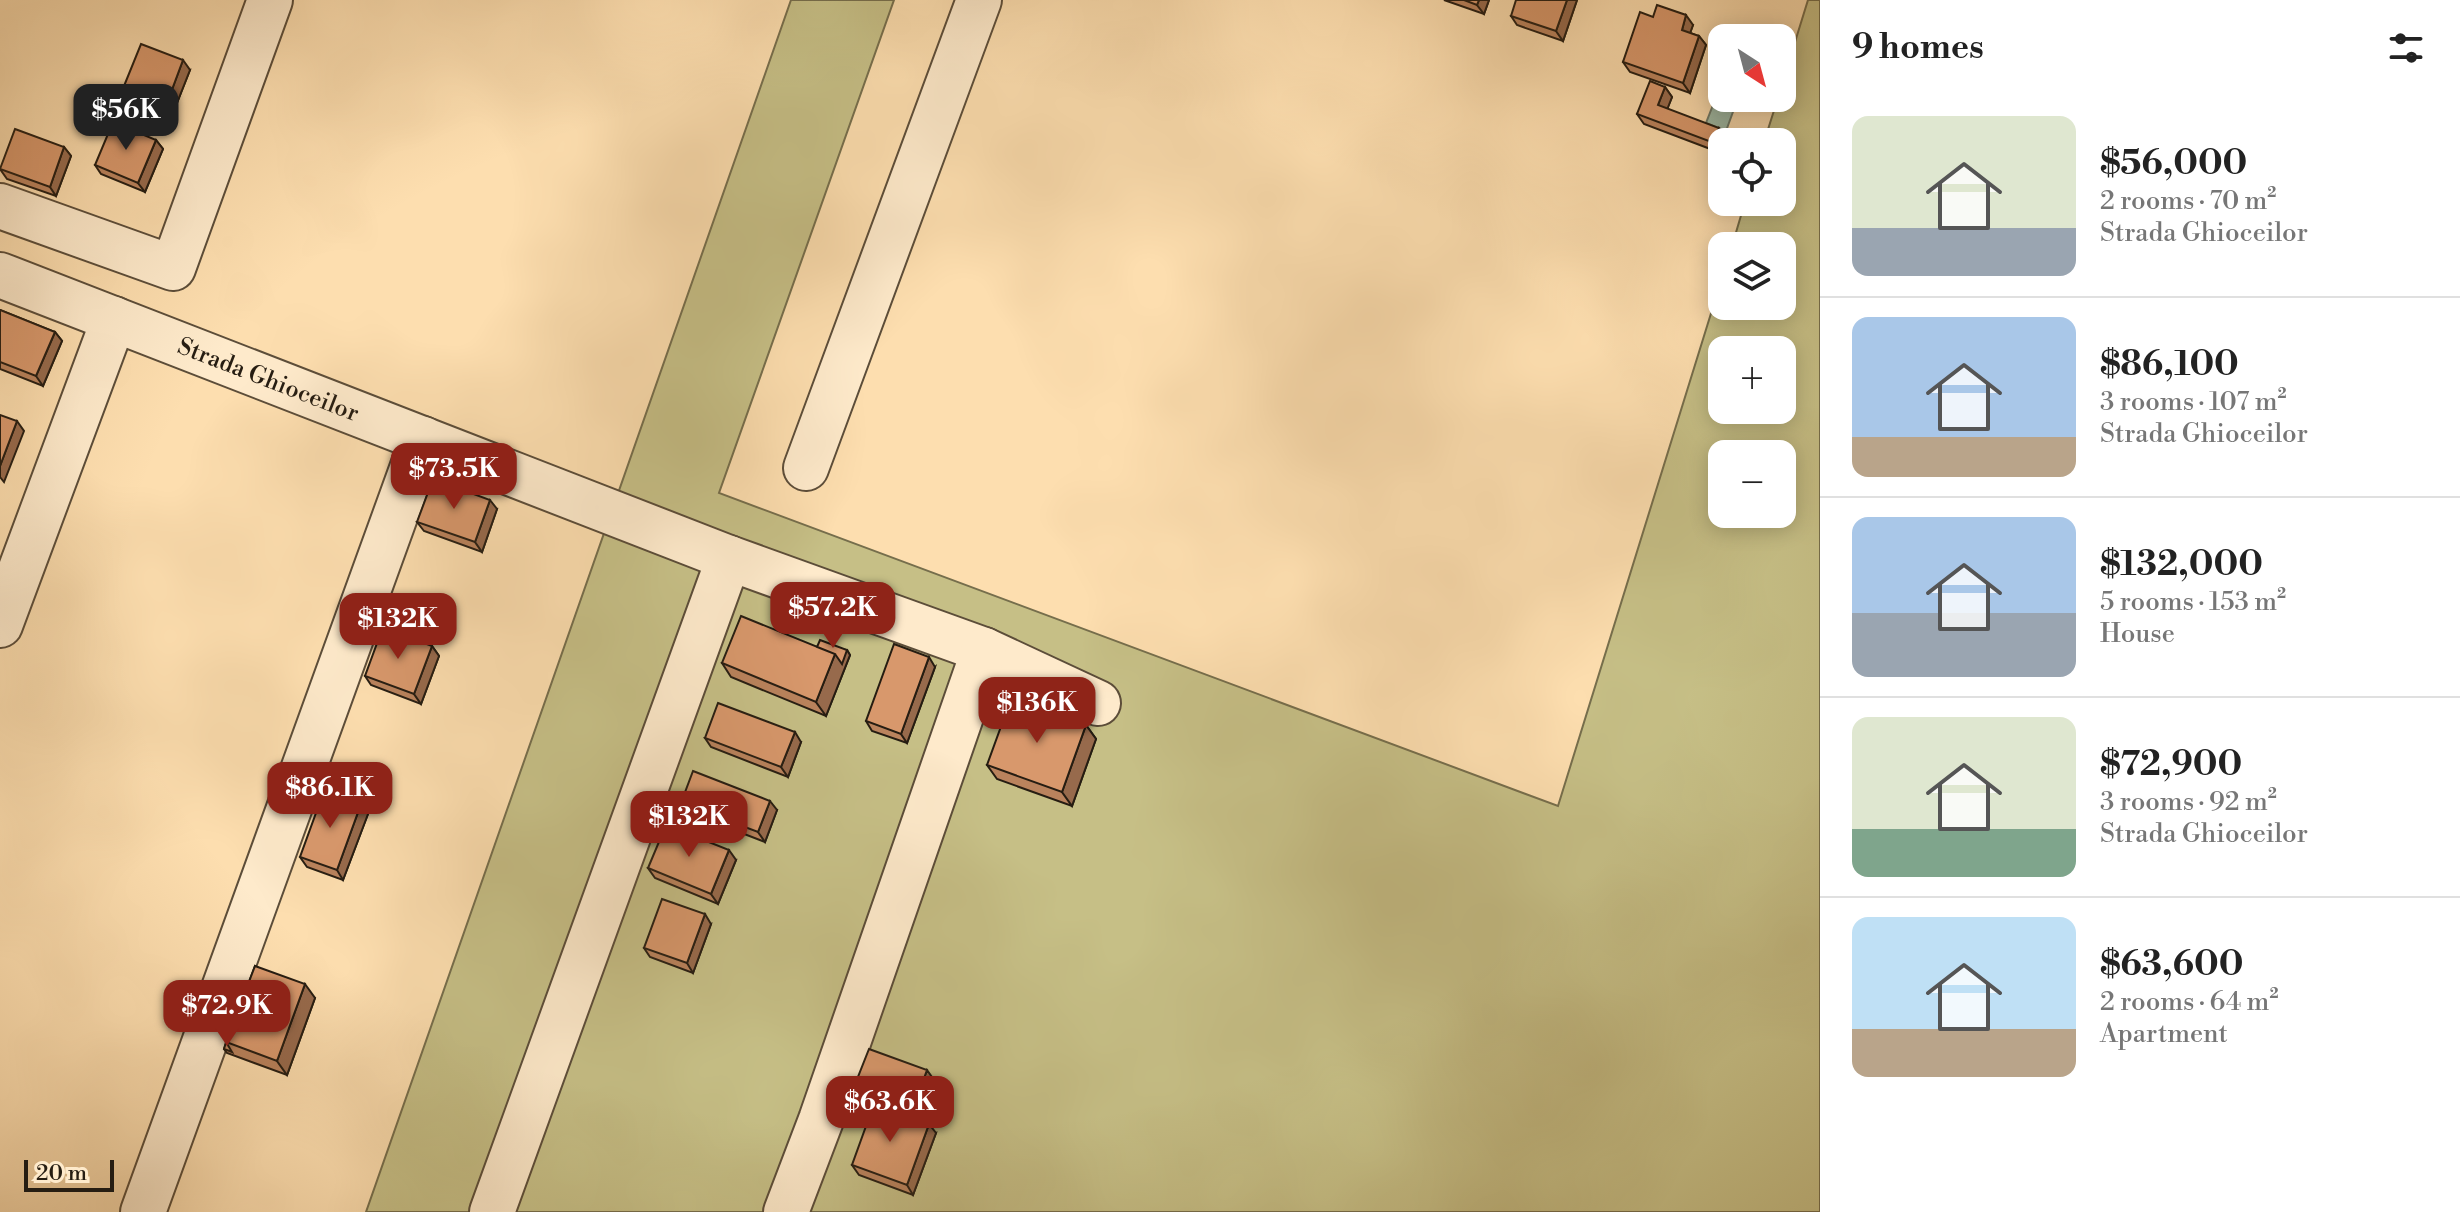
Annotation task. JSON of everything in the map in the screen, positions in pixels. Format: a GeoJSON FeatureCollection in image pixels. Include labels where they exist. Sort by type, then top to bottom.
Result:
{"type":"FeatureCollection","features":[{"type":"Feature","properties":{"kind":"street"},"geometry":{"type":"LineString","coordinates":[[0,206],[173,268],[270,0]]}},
{"type":"Feature","properties":{"kind":"street"},"geometry":{"type":"LineString","coordinates":[[806,468],[979,0]]}},
{"type":"Feature","properties":{"kind":"street","name":"Strada Ghioceilor"},"geometry":{"type":"LineString","coordinates":[[0,275],[729,558],[984,650],[1098,703]]}},
{"type":"Feature","properties":{"kind":"street"},"geometry":{"type":"LineString","coordinates":[[0,625],[114,319]]}},
{"type":"Feature","properties":{"kind":"street"},"geometry":{"type":"LineString","coordinates":[[143,1212],[423,439]]}},
{"type":"Feature","properties":{"kind":"street"},"geometry":{"type":"LineString","coordinates":[[492,1212],[729,558]]}},
{"type":"Feature","properties":{"kind":"street"},"geometry":{"type":"LineString","coordinates":[[786,1212],[821,1120],[984,650]]}},
{"type":"Feature","properties":{"kind":"shaded area"},"geometry":{"type":"Polygon","coordinates":[[[791,0],[894,0],[719,493],[1558,806],[1709,320],[1796,320],[1796,232],[1736,232],[1741,216],[1796,216],[1796,128],[1768,128],[1774,112],[1796,112],[1796,39],[1808,0],[1820,0],[1820,1212],[366,1212],[791,0]]]}},
{"type":"Feature","properties":{"kind":"shaded area"},"geometry":{"type":"Polygon","coordinates":[[[1710,112],[1733,112],[1727,128],[1706,123],[1710,112]]]}},
{"type":"Feature","properties":{"kind":"building"},"geometry":{"type":"Polygon","coordinates":[[[1516,0],[1567,0],[1556,31],[1511,16],[1516,0]]]}},
{"type":"Feature","properties":{"kind":"building"},"geometry":{"type":"Polygon","coordinates":[[[1657,5],[1686,15],[1682,30],[1699,36],[1683,83],[1623,62],[1640,12],[1653,17],[1657,5]]]}},
{"type":"Feature","properties":{"kind":"building"},"geometry":{"type":"Polygon","coordinates":[[[141,44],[183,60],[167,103],[124,86],[141,44]]]}},
{"type":"Feature","properties":{"kind":"building"},"geometry":{"type":"Polygon","coordinates":[[[1650,81],[1665,87],[1658,105],[1719,128],[1708,128],[1708,141],[1637,114],[1650,81]]]}},
{"type":"Feature","properties":{"kind":"building"},"geometry":{"type":"Polygon","coordinates":[[[113,122],[156,140],[138,183],[95,165],[113,122]]]}},
{"type":"Feature","properties":{"kind":"building"},"geometry":{"type":"Polygon","coordinates":[[[15,129],[64,147],[50,187],[0,169],[15,129]]]}},
{"type":"Feature","properties":{"kind":"building"},"geometry":{"type":"Polygon","coordinates":[[[0,310],[55,332],[36,376],[0,362],[0,310]]]}},
{"type":"Feature","properties":{"kind":"building"},"geometry":{"type":"Polygon","coordinates":[[[0,415],[17,421],[0,466],[0,415]]]}},
{"type":"Feature","properties":{"kind":"building"},"geometry":{"type":"Polygon","coordinates":[[[433,479],[490,500],[475,542],[417,522],[433,479]]]}},
{"type":"Feature","properties":{"kind":"building"},"geometry":{"type":"Polygon","coordinates":[[[741,616],[835,654],[816,702],[722,663],[741,616]]]}},
{"type":"Feature","properties":{"kind":"building"},"geometry":{"type":"Polygon","coordinates":[[[383,627],[432,646],[414,694],[365,676],[383,627]]]}},
{"type":"Feature","properties":{"kind":"building"},"geometry":{"type":"Polygon","coordinates":[[[820,640],[847,650],[842,664],[835,654],[817,647],[820,640]]]}},
{"type":"Feature","properties":{"kind":"building"},"geometry":{"type":"Polygon","coordinates":[[[894,644],[929,657],[901,734],[866,721],[894,644]]]}},
{"type":"Feature","properties":{"kind":"building"},"geometry":{"type":"Polygon","coordinates":[[[1011,699],[1086,725],[1062,792],[987,765],[1011,699]]]}},
{"type":"Feature","properties":{"kind":"building"},"geometry":{"type":"Polygon","coordinates":[[[718,703],[795,732],[781,767],[705,738],[718,703]]]}},
{"type":"Feature","properties":{"kind":"building"},"geometry":{"type":"Polygon","coordinates":[[[693,771],[770,801],[758,832],[681,803],[693,771]]]}},
{"type":"Feature","properties":{"kind":"building"},"geometry":{"type":"Polygon","coordinates":[[[324,791],[361,804],[337,870],[300,857],[324,791]]]}},
{"type":"Feature","properties":{"kind":"building"},"geometry":{"type":"Polygon","coordinates":[[[666,825],[729,850],[711,894],[648,868],[666,825]]]}},
{"type":"Feature","properties":{"kind":"building"},"geometry":{"type":"Polygon","coordinates":[[[662,899],[705,914],[687,963],[644,948],[662,899]]]}},
{"type":"Feature","properties":{"kind":"building"},"geometry":{"type":"Polygon","coordinates":[[[255,966],[305,984],[277,1061],[226,1042],[255,966]]]}},
{"type":"Feature","properties":{"kind":"building"},"geometry":{"type":"Polygon","coordinates":[[[869,1049],[927,1070],[915,1103],[856,1082],[869,1049]]]}},
{"type":"Feature","properties":{"kind":"building"},"geometry":{"type":"Polygon","coordinates":[[[874,1104],[929,1124],[907,1185],[852,1165],[874,1104]]]}}]}
